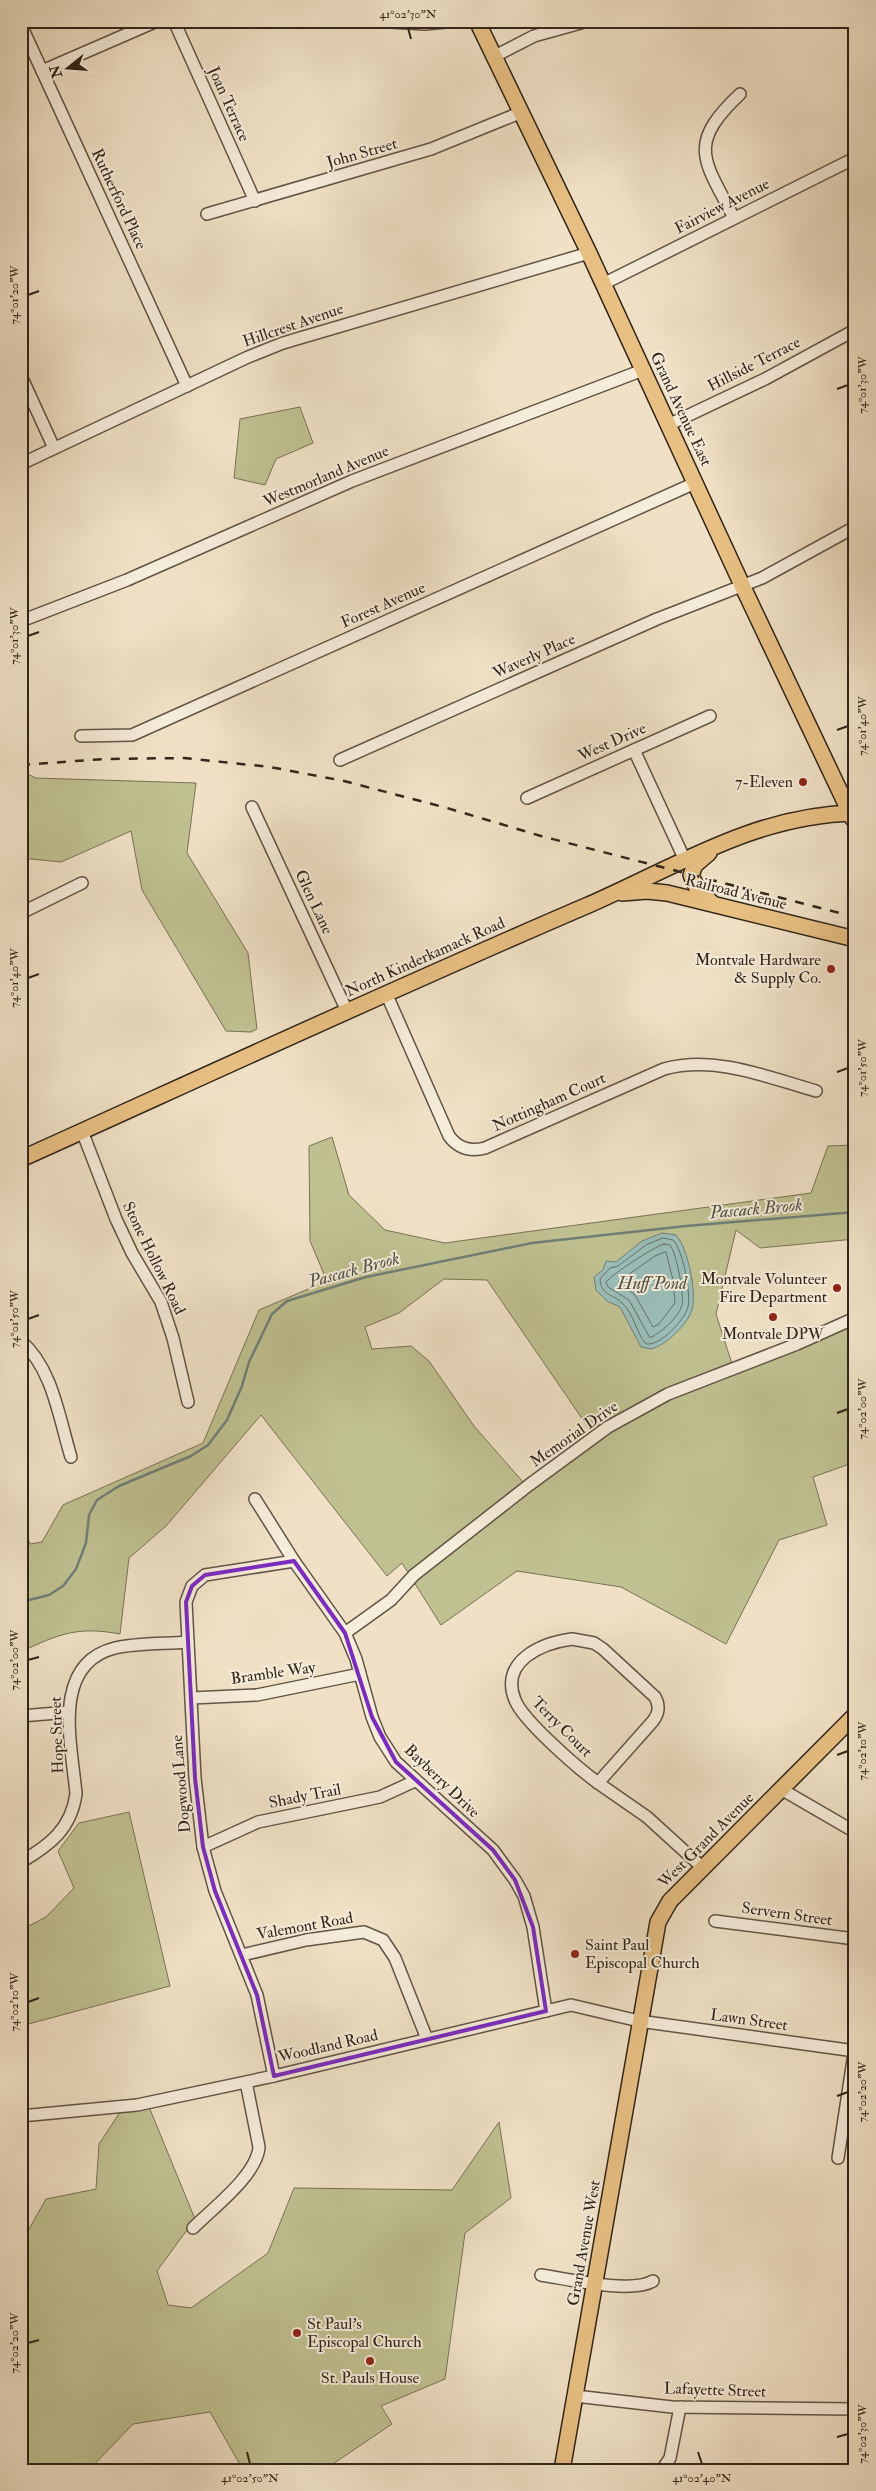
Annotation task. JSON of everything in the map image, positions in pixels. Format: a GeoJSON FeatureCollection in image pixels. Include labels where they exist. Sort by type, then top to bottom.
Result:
{"type":"FeatureCollection","features":[{"type":"Feature","properties":{"kind":"main road","name":"Grand Avenue East"},"geometry":{"type":"LineString","coordinates":[[477,21],[496,56],[604,284],[742,586],[853,816]]}},
{"type":"Feature","properties":{"kind":"main road","name":"North Kinderkamack Road"},"geometry":{"type":"LineString","coordinates":[[21,1159],[386,993],[608,896],[684,858],[738,836],[809,816],[853,816]]}},
{"type":"Feature","properties":{"kind":"main road"},"geometry":{"type":"LineString","coordinates":[[691,875],[703,856],[738,836]]}},
{"type":"Feature","properties":{"kind":"main road"},"geometry":{"type":"LineString","coordinates":[[684,858],[697,888],[713,903]]}},
{"type":"Feature","properties":{"kind":"main road","name":"Railroad Avenue"},"geometry":{"type":"LineString","coordinates":[[608,896],[628,891],[667,893],[855,939]]}},
{"type":"Feature","properties":{"kind":"main road"},"geometry":{"type":"LineString","coordinates":[[838,935],[855,946]]}},
{"type":"Feature","properties":{"kind":"main road","name":"West Grand Avenue"},"geometry":{"type":"LineString","coordinates":[[639,2022],[658,1922],[670,1901],[855,1715]]}},
{"type":"Feature","properties":{"kind":"main road","name":"Grand Avenue West"},"geometry":{"type":"LineString","coordinates":[[562,2470],[639,2022]]}},
{"type":"Feature","properties":{"kind":"street"},"geometry":{"type":"LineString","coordinates":[[42,71],[157,21]]}},
{"type":"Feature","properties":{"kind":"street","name":"Joan Terrace"},"geometry":{"type":"LineString","coordinates":[[174,21],[255,201]]}},
{"type":"Feature","properties":{"kind":"street"},"geometry":{"type":"LineString","coordinates":[[373,21],[425,24],[457,21]]}},
{"type":"Feature","properties":{"kind":"street"},"geometry":{"type":"LineString","coordinates":[[496,56],[534,36],[588,21]]}},
{"type":"Feature","properties":{"kind":"street","name":"Rutherford Place"},"geometry":{"type":"LineString","coordinates":[[21,25],[187,386]]}},
{"type":"Feature","properties":{"kind":"street"},"geometry":{"type":"LineString","coordinates":[[734,218],[709,170],[704,150],[708,130],[721,112],[740,94]]}},
{"type":"Feature","properties":{"kind":"street","name":"John Street"},"geometry":{"type":"LineString","coordinates":[[207,214],[431,150],[522,112]]}},
{"type":"Feature","properties":{"kind":"street","name":"Fairview Avenue"},"geometry":{"type":"LineString","coordinates":[[604,284],[855,158]]}},
{"type":"Feature","properties":{"kind":"street","name":"Hillcrest Avenue"},"geometry":{"type":"LineString","coordinates":[[21,464],[248,357],[320,331],[589,253]]}},
{"type":"Feature","properties":{"kind":"street","name":"Hillside Terrace"},"geometry":{"type":"LineString","coordinates":[[668,426],[765,379],[855,330]]}},
{"type":"Feature","properties":{"kind":"street","name":"Westmorland Avenue"},"geometry":{"type":"LineString","coordinates":[[23,620],[127,580],[352,481],[643,370]]}},
{"type":"Feature","properties":{"kind":"street"},"geometry":{"type":"LineString","coordinates":[[21,376],[54,448]]}},
{"type":"Feature","properties":{"kind":"street","name":"Forest Avenue"},"geometry":{"type":"LineString","coordinates":[[80,736],[132,735],[695,483]]}},
{"type":"Feature","properties":{"kind":"street","name":"Waverly Place"},"geometry":{"type":"LineString","coordinates":[[340,760],[657,620],[762,578],[855,527]]}},
{"type":"Feature","properties":{"kind":"street","name":"West Drive"},"geometry":{"type":"LineString","coordinates":[[527,798],[710,716]]}},
{"type":"Feature","properties":{"kind":"street"},"geometry":{"type":"LineString","coordinates":[[634,750],[684,858]]}},
{"type":"Feature","properties":{"kind":"street","name":"Glen Lane"},"geometry":{"type":"LineString","coordinates":[[252,807],[346,1011]]}},
{"type":"Feature","properties":{"kind":"street"},"geometry":{"type":"LineString","coordinates":[[21,913],[82,883]]}},
{"type":"Feature","properties":{"kind":"street","name":"Nottingham Court"},"geometry":{"type":"LineString","coordinates":[[386,993],[449,1136],[460,1147],[468,1150],[485,1148],[664,1069],[678,1065],[694,1063],[723,1066],[816,1091]]}},
{"type":"Feature","properties":{"kind":"street","name":"Stone Hollow Road"},"geometry":{"type":"LineString","coordinates":[[82,1131],[116,1219],[132,1253],[161,1302],[174,1338],[188,1402]]}},
{"type":"Feature","properties":{"kind":"street","name":"Memorial Drive"},"geometry":{"type":"LineString","coordinates":[[345,1633],[391,1600],[414,1576],[529,1485],[608,1427],[652,1402],[698,1381],[797,1344],[855,1318]]}},
{"type":"Feature","properties":{"kind":"street"},"geometry":{"type":"LineString","coordinates":[[21,1341],[31,1350],[42,1366],[71,1457]]}},
{"type":"Feature","properties":{"kind":"street","name":"Bayberry Drive"},"geometry":{"type":"LineString","coordinates":[[255,1499],[294,1561],[345,1633],[380,1737],[396,1762],[493,1850],[515,1880],[524,1896],[533,1927],[546,2011]]}},
{"type":"Feature","properties":{"kind":"street","name":"Dogwood Lane"},"geometry":{"type":"LineString","coordinates":[[274,2076],[257,1995],[215,1891],[203,1846],[197,1809],[186,1602],[188,1593],[198,1580],[213,1572],[294,1561]]}},
{"type":"Feature","properties":{"kind":"street","name":"Terry Court"},"geometry":{"type":"LineString","coordinates":[[598,1783],[657,1716],[658,1703],[655,1697],[608,1652],[594,1643],[572,1639],[532,1650],[524,1656],[514,1672],[512,1681],[515,1700],[520,1710],[564,1755],[598,1783],[648,1817],[704,1868]]}},
{"type":"Feature","properties":{"kind":"street","name":"Hope Street"},"geometry":{"type":"LineString","coordinates":[[21,1862],[56,1839],[70,1818],[74,1805],[76,1794],[69,1699],[77,1676],[93,1659],[103,1652],[123,1647],[188,1642]]}},
{"type":"Feature","properties":{"kind":"street","name":"Bramble Way"},"geometry":{"type":"LineString","coordinates":[[191,1698],[257,1695],[360,1674]]}},
{"type":"Feature","properties":{"kind":"street"},"geometry":{"type":"LineString","coordinates":[[21,1716],[69,1712]]}},
{"type":"Feature","properties":{"kind":"street","name":"Shady Trail"},"geometry":{"type":"LineString","coordinates":[[203,1846],[258,1822],[380,1797],[415,1781]]}},
{"type":"Feature","properties":{"kind":"street"},"geometry":{"type":"LineString","coordinates":[[782,1789],[855,1832]]}},
{"type":"Feature","properties":{"kind":"street","name":"Servern Street"},"geometry":{"type":"LineString","coordinates":[[715,1921],[855,1939]]}},
{"type":"Feature","properties":{"kind":"street","name":"Valemont Road"},"geometry":{"type":"LineString","coordinates":[[242,1954],[306,1940],[364,1932],[376,1935],[388,1946],[395,1958],[427,2039]]}},
{"type":"Feature","properties":{"kind":"street","name":"Woodland Road"},"geometry":{"type":"LineString","coordinates":[[21,2116],[137,2105],[274,2076],[571,2005],[639,2022]]}},
{"type":"Feature","properties":{"kind":"street","name":"Lawn Street"},"geometry":{"type":"LineString","coordinates":[[639,2022],[855,2049]]}},
{"type":"Feature","properties":{"kind":"street"},"geometry":{"type":"LineString","coordinates":[[838,2158],[855,2049]]}},
{"type":"Feature","properties":{"kind":"street"},"geometry":{"type":"LineString","coordinates":[[193,2228],[250,2170],[258,2155],[246,2082]]}},
{"type":"Feature","properties":{"kind":"street"},"geometry":{"type":"LineString","coordinates":[[541,2275],[595,2283],[639,2286],[653,2281]]}},
{"type":"Feature","properties":{"kind":"street","name":"Lafayette Street"},"geometry":{"type":"LineString","coordinates":[[575,2396],[680,2407],[855,2409]]}},
{"type":"Feature","properties":{"kind":"street"},"geometry":{"type":"LineString","coordinates":[[662,2470],[670,2458],[680,2407]]}},
{"type":"Feature","properties":{"kind":"highlighted area"},"geometry":{"type":"Polygon","coordinates":[[[294,1561],[345,1633],[372,1717],[396,1762],[493,1850],[515,1880],[533,1927],[546,2011],[274,2076],[257,1995],[215,1891],[203,1847],[195,1778],[186,1602],[192,1586],[205,1575],[294,1561]]]}},
{"type":"Feature","properties":{"kind":"green space"},"geometry":{"type":"Polygon","coordinates":[[[300,407],[313,443],[276,459],[265,485],[234,478],[240,419],[300,407]]]}},
{"type":"Feature","properties":{"kind":"green space"},"geometry":{"type":"Polygon","coordinates":[[[21,771],[36,778],[196,783],[187,853],[248,953],[257,1029],[251,1032],[226,1031],[142,890],[131,831],[61,862],[21,858],[21,771]]]}},
{"type":"Feature","properties":{"kind":"green space"},"geometry":{"type":"Polygon","coordinates":[[[332,1137],[349,1195],[385,1230],[445,1243],[811,1193],[828,1146],[855,1145],[855,1239],[760,1248],[736,1230],[716,1314],[734,1370],[855,1317],[855,1462],[813,1477],[827,1525],[779,1540],[726,1644],[621,1587],[517,1571],[441,1625],[402,1563],[387,1576],[261,1415],[166,1526],[129,1558],[120,1634],[92,1631],[69,1633],[46,1640],[21,1652],[21,1519],[30,1544],[42,1542],[63,1505],[203,1443],[259,1310],[327,1281],[310,1241],[309,1146],[332,1137]],[[444,1279],[399,1313],[365,1327],[372,1349],[411,1346],[429,1361],[474,1426],[523,1482],[499,1505],[594,1436],[487,1280],[444,1279]]]}},
{"type":"Feature","properties":{"kind":"green space"},"geometry":{"type":"Polygon","coordinates":[[[129,1812],[170,1986],[21,2026],[21,1930],[46,1917],[74,1888],[58,1851],[79,1823],[129,1812]]]}},
{"type":"Feature","properties":{"kind":"green space"},"geometry":{"type":"Polygon","coordinates":[[[147,2102],[195,2219],[157,2271],[168,2305],[191,2308],[268,2253],[294,2188],[452,2190],[499,2122],[511,2198],[465,2233],[445,2379],[381,2406],[392,2424],[324,2470],[243,2470],[210,2412],[133,2424],[89,2470],[21,2470],[21,2243],[46,2199],[96,2189],[99,2144],[124,2106],[147,2102]]]}},
{"type":"Feature","properties":{"kind":"water","name":"Huff Pond"},"geometry":{"type":"Polygon","coordinates":[[[662,1233],[676,1235],[680,1241],[688,1260],[693,1302],[690,1316],[681,1328],[663,1344],[651,1349],[641,1347],[620,1307],[607,1301],[596,1290],[594,1277],[603,1270],[606,1261],[616,1262],[642,1241],[662,1233]]]}},
{"type":"Feature","properties":{"kind":"waterway","name":"Pascack Brook"},"geometry":{"type":"LineString","coordinates":[[21,1602],[49,1595],[63,1586],[76,1569],[86,1543],[89,1515],[97,1500],[119,1486],[191,1456],[208,1445],[227,1420],[242,1386],[249,1362],[272,1314],[287,1301],[366,1277],[532,1243],[686,1226],[855,1212]]}},
{"type":"Feature","properties":{"kind":"railway"},"geometry":{"type":"LineString","coordinates":[[21,765],[104,759],[184,758],[270,767],[344,781],[447,808],[541,836],[855,917]]}},
{"type":"Feature","properties":{"kind":"place","name":"7-Eleven"},"geometry":{"type":"Point","coordinates":[803,782]}},
{"type":"Feature","properties":{"kind":"place","name":"Montvale Hardware & Supply Co."},"geometry":{"type":"Point","coordinates":[831,969]}},
{"type":"Feature","properties":{"kind":"place","name":"Montvale Volunteer Fire Department"},"geometry":{"type":"Point","coordinates":[837,1288]}},
{"type":"Feature","properties":{"kind":"place","name":"Montvale DPW"},"geometry":{"type":"Point","coordinates":[773,1317]}},
{"type":"Feature","properties":{"kind":"place","name":"Saint Paul Episcopal Church"},"geometry":{"type":"Point","coordinates":[575,1954]}},
{"type":"Feature","properties":{"kind":"place","name":"St Paul's Episcopal Church"},"geometry":{"type":"Point","coordinates":[297,2333]}},
{"type":"Feature","properties":{"kind":"place","name":"St. Pauls House"},"geometry":{"type":"Point","coordinates":[370,2361]}}]}
